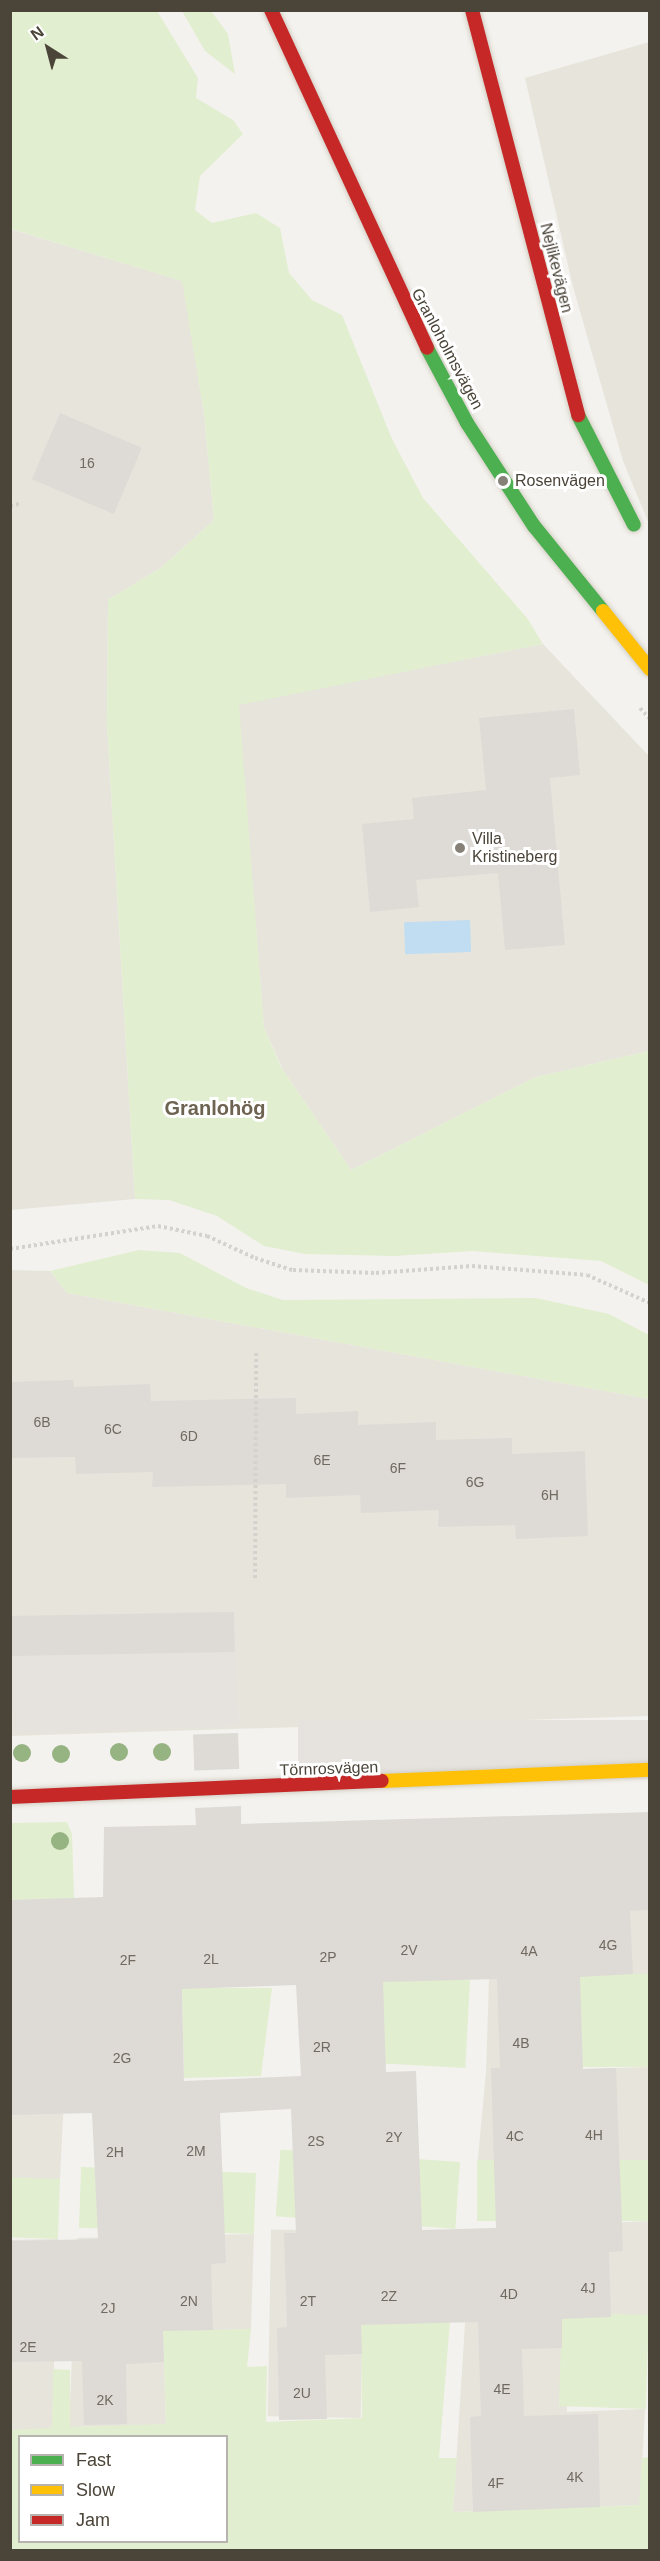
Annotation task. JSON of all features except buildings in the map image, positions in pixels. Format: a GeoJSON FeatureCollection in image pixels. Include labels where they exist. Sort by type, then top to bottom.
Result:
{"type":"FeatureCollection","features":[{"type":"Feature","properties":{"kind":"street","name":"Granloholmsvägen"},"geometry":{"type":"LineString","coordinates":[[271,10],[409,316],[468,423],[534,526],[650,669]]}},
{"type":"Feature","properties":{"kind":"street","name":"Nejlikevägen"},"geometry":{"type":"LineString","coordinates":[[472,10],[573,404],[634,525]]}},
{"type":"Feature","properties":{"kind":"street","name":"Törnrosvägen"},"geometry":{"type":"LineString","coordinates":[[10,1797],[650,1770]]}},
{"type":"Feature","properties":{"kind":"path"},"geometry":{"type":"LineString","coordinates":[[10,506],[22,503]]}},
{"type":"Feature","properties":{"kind":"path"},"geometry":{"type":"LineString","coordinates":[[10,1249],[158,1226],[207,1236],[255,1258],[293,1270],[376,1273],[472,1266],[587,1275],[650,1303]]}},
{"type":"Feature","properties":{"kind":"path"},"geometry":{"type":"LineString","coordinates":[[255,1578],[256,1351]]}},
{"type":"Feature","properties":{"kind":"shaded area"},"geometry":{"type":"Polygon","coordinates":[[[649,42],[649,524],[623,461],[573,287],[525,78],[649,42]]]}},
{"type":"Feature","properties":{"kind":"shaded area"},"geometry":{"type":"Polygon","coordinates":[[[10,229],[183,281],[204,414],[214,520],[162,567],[108,600],[107,724],[135,1199],[11,1210],[10,229]]]}},
{"type":"Feature","properties":{"kind":"shaded area"},"geometry":{"type":"Polygon","coordinates":[[[543,644],[649,756],[649,1051],[536,1077],[351,1170],[283,1070],[264,1028],[238,704],[543,644]]]}},
{"type":"Feature","properties":{"kind":"shaded area"},"geometry":{"type":"Polygon","coordinates":[[[10,1270],[50,1271],[67,1293],[649,1399],[649,1716],[11,1736],[10,1270]]]}},
{"type":"Feature","properties":{"kind":"shaded area"},"geometry":{"type":"Polygon","coordinates":[[[235,1610],[239,1726],[14,1734],[10,1618],[235,1610]]]}},
{"type":"Feature","properties":{"kind":"shaded area"},"geometry":{"type":"Polygon","coordinates":[[[298,1720],[649,1720],[649,1779],[298,1779],[298,1720]]]}},
{"type":"Feature","properties":{"kind":"shaded area"},"geometry":{"type":"Polygon","coordinates":[[[649,1877],[649,1974],[586,1976],[581,2069],[649,2067],[649,2160],[477,2168],[486,2072],[489,1979],[649,1877]]]}},
{"type":"Feature","properties":{"kind":"shaded area"},"geometry":{"type":"Polygon","coordinates":[[[74,1898],[60,2179],[11,2180],[10,1900],[74,1898]]]}},
{"type":"Feature","properties":{"kind":"shaded area"},"geometry":{"type":"Polygon","coordinates":[[[649,2221],[649,2315],[563,2319],[567,2412],[645,2409],[640,2505],[453,2512],[471,2229],[649,2221]]]}},
{"type":"Feature","properties":{"kind":"shaded area"},"geometry":{"type":"Polygon","coordinates":[[[271,2229],[364,2231],[361,2418],[268,2416],[271,2229]]]}},
{"type":"Feature","properties":{"kind":"shaded area"},"geometry":{"type":"Polygon","coordinates":[[[254,2234],[251,2329],[163,2332],[166,2425],[69,2427],[77,2238],[254,2234]]]}},
{"type":"Feature","properties":{"kind":"shaded area"},"geometry":{"type":"Polygon","coordinates":[[[58,2239],[52,2429],[11,2430],[10,2240],[58,2239]]]}},
{"type":"Feature","properties":{"kind":"green space"},"geometry":{"type":"Polygon","coordinates":[[[10,11],[157,11],[198,78],[196,98],[233,120],[243,134],[200,176],[195,210],[212,223],[256,213],[280,228],[289,273],[312,300],[342,315],[392,439],[423,498],[527,618],[543,644],[239,705],[264,1028],[281,1067],[351,1170],[536,1077],[649,1051],[649,1285],[601,1261],[473,1251],[394,1256],[305,1254],[264,1246],[217,1216],[169,1200],[135,1199],[107,724],[108,600],[162,567],[214,520],[204,414],[182,281],[11,229],[10,11]]]}},
{"type":"Feature","properties":{"kind":"green space"},"geometry":{"type":"Polygon","coordinates":[[[182,11],[211,11],[228,34],[235,74],[205,51],[182,11]]]}},
{"type":"Feature","properties":{"kind":"green space"},"geometry":{"type":"Polygon","coordinates":[[[139,1250],[180,1253],[246,1288],[283,1300],[536,1298],[609,1314],[649,1335],[649,1399],[67,1293],[50,1271],[139,1250]]]}},
{"type":"Feature","properties":{"kind":"green space"},"geometry":{"type":"Polygon","coordinates":[[[67,1822],[72,1834],[74,1898],[11,1900],[10,1823],[67,1822]]]}},
{"type":"Feature","properties":{"kind":"green space"},"geometry":{"type":"Polygon","coordinates":[[[580,1974],[649,1974],[649,2067],[580,2067],[580,1974]]]}},
{"type":"Feature","properties":{"kind":"green space"},"geometry":{"type":"Polygon","coordinates":[[[383,1975],[470,1980],[465,2068],[379,2063],[383,1975]]]}},
{"type":"Feature","properties":{"kind":"green space"},"geometry":{"type":"Polygon","coordinates":[[[182,1988],[272,1988],[261,2076],[184,2078],[182,1988]]]}},
{"type":"Feature","properties":{"kind":"green space"},"geometry":{"type":"Polygon","coordinates":[[[280,2149],[460,2162],[455,2229],[276,2216],[280,2149]]]}},
{"type":"Feature","properties":{"kind":"green space"},"geometry":{"type":"Polygon","coordinates":[[[477,2160],[649,2160],[649,2221],[477,2221],[477,2160]]]}},
{"type":"Feature","properties":{"kind":"green space"},"geometry":{"type":"Polygon","coordinates":[[[81,2167],[256,2173],[254,2234],[79,2228],[81,2167]]]}},
{"type":"Feature","properties":{"kind":"green space"},"geometry":{"type":"Polygon","coordinates":[[[11,2177],[60,2179],[58,2239],[10,2237],[11,2177]]]}},
{"type":"Feature","properties":{"kind":"green space"},"geometry":{"type":"Polygon","coordinates":[[[562,2312],[649,2315],[646,2409],[559,2406],[562,2312]]]}},
{"type":"Feature","properties":{"kind":"green space"},"geometry":{"type":"Polygon","coordinates":[[[450,2321],[439,2458],[457,2458],[453,2512],[639,2505],[642,2458],[649,2457],[649,2550],[11,2550],[10,2430],[52,2428],[53,2369],[70,2370],[70,2427],[166,2424],[163,2331],[251,2329],[247,2367],[267,2366],[266,2422],[362,2418],[361,2325],[450,2321]]]}},
{"type":"Feature","properties":{"kind":"water"},"geometry":{"type":"Polygon","coordinates":[[[470,920],[471,952],[405,954],[404,922],[470,920]]]}},
{"type":"Feature","properties":{"kind":"traffic: fast"},"geometry":{"type":"LineString","coordinates":[[427,348],[467,423],[534,526],[603,611]]}},
{"type":"Feature","properties":{"kind":"traffic: fast"},"geometry":{"type":"LineString","coordinates":[[578,415],[634,525]]}},
{"type":"Feature","properties":{"kind":"traffic: slow"},"geometry":{"type":"LineString","coordinates":[[603,611],[650,669]]}},
{"type":"Feature","properties":{"kind":"traffic: slow"},"geometry":{"type":"LineString","coordinates":[[382,1781],[650,1770]]}},
{"type":"Feature","properties":{"kind":"traffic: jam"},"geometry":{"type":"LineString","coordinates":[[271,10],[427,348]]}},
{"type":"Feature","properties":{"kind":"traffic: jam"},"geometry":{"type":"LineString","coordinates":[[472,10],[578,415]]}},
{"type":"Feature","properties":{"kind":"traffic: jam"},"geometry":{"type":"LineString","coordinates":[[10,1797],[382,1781]]}},
{"type":"Feature","properties":{"kind":"place","name":"Rosenvägen"},"geometry":{"type":"Point","coordinates":[503,481]}},
{"type":"Feature","properties":{"kind":"place","name":"Villa Kristineberg"},"geometry":{"type":"Point","coordinates":[460,848]}},
{"type":"Feature","properties":{"kind":"district","name":"Granlohög"},"geometry":{"type":"Point","coordinates":[215,1108]}}]}
